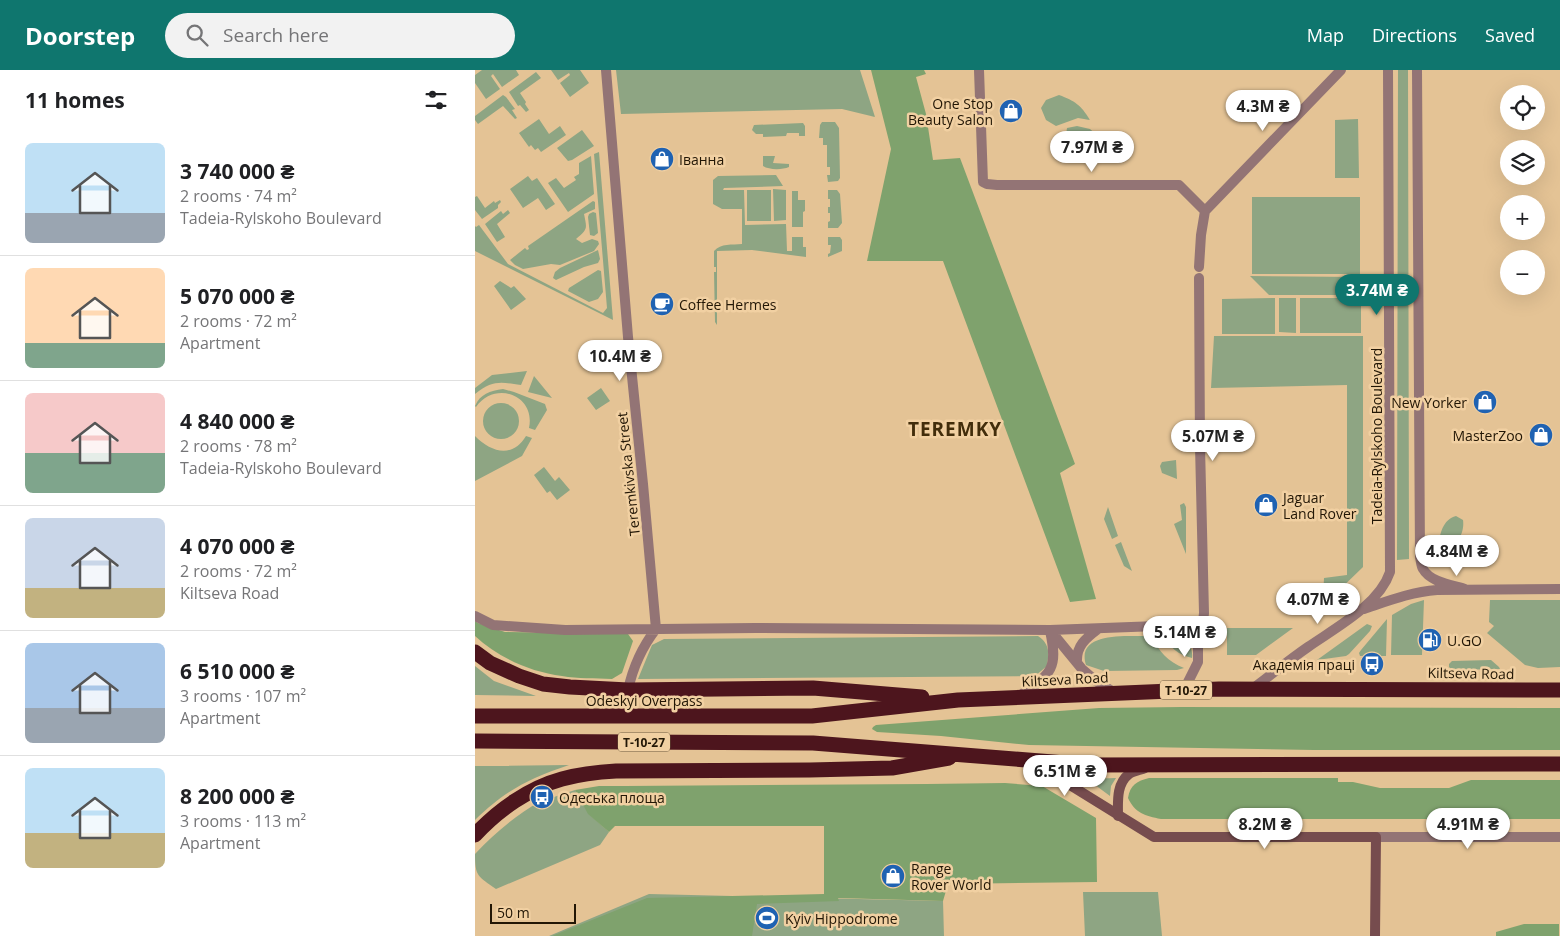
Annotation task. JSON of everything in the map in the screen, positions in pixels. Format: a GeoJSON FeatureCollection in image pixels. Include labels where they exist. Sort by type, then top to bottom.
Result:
{"type":"FeatureCollection","features":[{"type":"Feature","properties":{"kind":"highway"},"geometry":{"type":"LineString","coordinates":[[475,652],[489,663],[519,676],[543,684],[570,687],[628,690],[813,688],[958,700]]}},
{"type":"Feature","properties":{"kind":"highway","name":"Kiltseva Road"},"geometry":{"type":"LineString","coordinates":[[812,716],[958,700],[1184,690],[1560,690]]}},
{"type":"Feature","properties":{"kind":"highway","name":"Odeskyi Overpass"},"geometry":{"type":"LineString","coordinates":[[475,716],[812,716]]}},
{"type":"Feature","properties":{"kind":"highway","name":"Т-10-27"},"geometry":{"type":"LineString","coordinates":[[475,742],[813,742],[1090,765],[1560,764]]}},
{"type":"Feature","properties":{"kind":"highway"},"geometry":{"type":"LineString","coordinates":[[475,835],[507,807],[541,787],[561,779],[588,773],[616,771],[892,768],[972,754]]}},
{"type":"Feature","properties":{"kind":"street","name":"Teremkivska Street"},"geometry":{"type":"LineString","coordinates":[[606,70],[628,337],[656,629]]}},
{"type":"Feature","properties":{"kind":"street"},"geometry":{"type":"LineString","coordinates":[[979,70],[983,182],[987,184],[1102,186],[1179,185],[1205,211]]}},
{"type":"Feature","properties":{"kind":"street"},"geometry":{"type":"LineString","coordinates":[[1184,690],[1198,662],[1198,628],[1203,622],[1204,613],[1199,273],[1201,235],[1205,211],[1341,70]]}},
{"type":"Feature","properties":{"kind":"street","name":"Tadeia-Rylskoho Boulevard"},"geometry":{"type":"LineString","coordinates":[[1361,610],[1383,587],[1390,572],[1388,70]]}},
{"type":"Feature","properties":{"kind":"street"},"geometry":{"type":"LineString","coordinates":[[1417,70],[1420,557],[1423,570],[1435,580],[1465,589]]}},
{"type":"Feature","properties":{"kind":"street"},"geometry":{"type":"LineString","coordinates":[[1252,689],[1361,610],[1415,592],[1465,589],[1560,589]]}},
{"type":"Feature","properties":{"kind":"street"},"geometry":{"type":"LineString","coordinates":[[475,616],[493,625],[565,630],[932,628],[1050,630],[1153,626],[1198,628]]}},
{"type":"Feature","properties":{"kind":"street"},"geometry":{"type":"LineString","coordinates":[[628,690],[644,643],[656,629]]}},
{"type":"Feature","properties":{"kind":"street"},"geometry":{"type":"LineString","coordinates":[[1077,662],[1076,654],[1079,646],[1098,629]]}},
{"type":"Feature","properties":{"kind":"street"},"geometry":{"type":"LineString","coordinates":[[1050,630],[1077,662],[1096,680],[1115,693]]}},
{"type":"Feature","properties":{"kind":"street"},"geometry":{"type":"LineString","coordinates":[[1018,697],[1048,673],[1053,662],[1054,650],[1050,630]]}},
{"type":"Feature","properties":{"kind":"street"},"geometry":{"type":"LineString","coordinates":[[1021,760],[1057,778],[1154,837],[1560,837]]}},
{"type":"Feature","properties":{"kind":"street"},"geometry":{"type":"LineString","coordinates":[[1118,816],[1120,787],[1129,774],[1153,765]]}},
{"type":"Feature","properties":{"kind":"street"},"geometry":{"type":"LineString","coordinates":[[1375,936],[1377,837]]}},
{"type":"Feature","properties":{"kind":"green space"},"geometry":{"type":"Polygon","coordinates":[[[482,70],[516,70],[519,75],[502,87],[493,74],[491,76],[500,89],[486,99],[475,83],[475,75],[482,70]]]}},
{"type":"Feature","properties":{"kind":"green space"},"geometry":{"type":"Polygon","coordinates":[[[551,70],[580,70],[589,83],[570,97],[560,83],[570,75],[569,73],[558,80],[551,70]]]}},
{"type":"Feature","properties":{"kind":"green space"},"geometry":{"type":"Polygon","coordinates":[[[616,70],[860,70],[875,117],[842,109],[621,114],[616,70]]]}},
{"type":"Feature","properties":{"kind":"green space"},"geometry":{"type":"Polygon","coordinates":[[[871,70],[924,70],[926,74],[916,77],[926,114],[933,160],[960,158],[1075,464],[1060,473],[1096,599],[1070,602],[943,261],[867,261],[891,149],[871,70]]]}},
{"type":"Feature","properties":{"kind":"green space"},"geometry":{"type":"Polygon","coordinates":[[[1398,70],[1408,70],[1409,559],[1397,560],[1398,70]]]}},
{"type":"Feature","properties":{"kind":"green space"},"geometry":{"type":"Polygon","coordinates":[[[536,72],[541,78],[520,93],[529,110],[526,112],[520,105],[518,106],[509,92],[536,72]]]}},
{"type":"Feature","properties":{"kind":"green space"},"geometry":{"type":"Polygon","coordinates":[[[503,95],[515,109],[512,110],[517,118],[515,119],[503,106],[478,124],[475,116],[503,95]]]}},
{"type":"Feature","properties":{"kind":"green space"},"geometry":{"type":"Polygon","coordinates":[[[1059,95],[1077,104],[1090,120],[1078,118],[1056,126],[1046,120],[1041,108],[1046,100],[1059,95]]]}},
{"type":"Feature","properties":{"kind":"green space"},"geometry":{"type":"Polygon","coordinates":[[[539,119],[549,134],[560,126],[566,135],[541,152],[538,148],[535,150],[531,145],[529,147],[519,133],[539,119]]]}},
{"type":"Feature","properties":{"kind":"green space"},"geometry":{"type":"Polygon","coordinates":[[[1358,119],[1359,178],[1335,178],[1335,120],[1358,119]]]}},
{"type":"Feature","properties":{"kind":"green space"},"geometry":{"type":"Polygon","coordinates":[[[822,122],[835,122],[839,128],[840,178],[838,181],[828,182],[827,175],[830,175],[830,167],[827,167],[827,145],[823,145],[823,138],[819,138],[822,122]]]}},
{"type":"Feature","properties":{"kind":"green space"},"geometry":{"type":"Polygon","coordinates":[[[803,123],[805,126],[805,136],[799,136],[799,133],[787,133],[786,136],[763,137],[763,134],[756,134],[752,130],[754,125],[803,123]]]}},
{"type":"Feature","properties":{"kind":"green space"},"geometry":{"type":"Polygon","coordinates":[[[1077,126],[1090,129],[1100,138],[1094,142],[1082,138],[1071,141],[1066,135],[1067,128],[1077,126]]]}},
{"type":"Feature","properties":{"kind":"green space"},"geometry":{"type":"Polygon","coordinates":[[[582,130],[594,146],[568,161],[557,148],[582,130]]]}},
{"type":"Feature","properties":{"kind":"green space"},"geometry":{"type":"Polygon","coordinates":[[[599,152],[613,320],[475,251],[475,226],[479,225],[508,264],[603,313],[607,308],[594,154],[599,152]]]}},
{"type":"Feature","properties":{"kind":"green space"},"geometry":{"type":"Polygon","coordinates":[[[591,156],[594,194],[568,212],[548,183],[556,178],[564,188],[576,180],[574,177],[579,174],[579,163],[591,156]]]}},
{"type":"Feature","properties":{"kind":"green space"},"geometry":{"type":"Polygon","coordinates":[[[763,156],[775,156],[773,163],[789,164],[789,167],[776,169],[763,166],[763,156]]]}},
{"type":"Feature","properties":{"kind":"green space"},"geometry":{"type":"Polygon","coordinates":[[[776,175],[783,186],[724,188],[723,190],[744,190],[745,225],[786,224],[787,251],[792,251],[792,237],[803,237],[806,257],[752,250],[717,251],[717,325],[715,322],[714,272],[716,272],[716,267],[714,267],[714,251],[723,246],[742,244],[742,209],[722,209],[713,204],[713,180],[718,176],[776,175]]]}},
{"type":"Feature","properties":{"kind":"green space"},"geometry":{"type":"Polygon","coordinates":[[[528,176],[532,181],[537,178],[555,204],[546,210],[538,198],[523,208],[510,189],[528,176]]]}},
{"type":"Feature","properties":{"kind":"green space"},"geometry":{"type":"Polygon","coordinates":[[[773,189],[786,190],[786,220],[774,221],[773,189]]]}},
{"type":"Feature","properties":{"kind":"green space"},"geometry":{"type":"Polygon","coordinates":[[[747,190],[771,190],[771,221],[747,221],[747,190]]]}},
{"type":"Feature","properties":{"kind":"green space"},"geometry":{"type":"Polygon","coordinates":[[[828,190],[837,190],[840,194],[842,223],[838,228],[828,228],[828,222],[830,221],[828,207],[830,207],[830,199],[828,199],[828,190]]]}},
{"type":"Feature","properties":{"kind":"green space"},"geometry":{"type":"Polygon","coordinates":[[[792,191],[798,191],[798,200],[805,200],[803,227],[792,227],[792,191]]]}},
{"type":"Feature","properties":{"kind":"green space"},"geometry":{"type":"Polygon","coordinates":[[[477,196],[485,208],[494,201],[495,203],[500,200],[501,202],[498,208],[482,219],[475,210],[475,197],[477,196]]]}},
{"type":"Feature","properties":{"kind":"green space"},"geometry":{"type":"Polygon","coordinates":[[[1252,197],[1360,197],[1360,274],[1252,274],[1252,197]]]}},
{"type":"Feature","properties":{"kind":"green space"},"geometry":{"type":"Polygon","coordinates":[[[593,201],[595,202],[595,209],[584,214],[586,228],[576,239],[582,243],[592,239],[598,241],[599,244],[594,251],[560,265],[551,264],[523,269],[510,260],[525,248],[529,249],[528,246],[593,201]]]}},
{"type":"Feature","properties":{"kind":"green space"},"geometry":{"type":"Polygon","coordinates":[[[508,210],[510,213],[497,224],[505,237],[497,242],[485,224],[501,211],[503,214],[508,210]]]}},
{"type":"Feature","properties":{"kind":"green space"},"geometry":{"type":"Polygon","coordinates":[[[593,212],[596,213],[598,233],[594,236],[590,235],[588,217],[593,212]]]}},
{"type":"Feature","properties":{"kind":"green space"},"geometry":{"type":"Polygon","coordinates":[[[828,237],[840,237],[842,240],[842,251],[828,257],[831,245],[828,245],[828,237]]]}},
{"type":"Feature","properties":{"kind":"green space"},"geometry":{"type":"Polygon","coordinates":[[[598,250],[600,259],[598,263],[584,267],[556,280],[553,278],[555,272],[560,268],[598,250]]]}},
{"type":"Feature","properties":{"kind":"green space"},"geometry":{"type":"Polygon","coordinates":[[[598,270],[601,271],[603,292],[598,299],[589,302],[568,291],[569,288],[598,270]]]}},
{"type":"Feature","properties":{"kind":"green space"},"geometry":{"type":"Polygon","coordinates":[[[1250,276],[1360,277],[1360,295],[1269,295],[1250,276]]]}},
{"type":"Feature","properties":{"kind":"green space"},"geometry":{"type":"Polygon","coordinates":[[[500,281],[511,288],[514,286],[526,299],[511,310],[494,286],[500,281]]]}},
{"type":"Feature","properties":{"kind":"green space"},"geometry":{"type":"Polygon","coordinates":[[[1275,298],[1275,334],[1222,334],[1222,299],[1275,298]]]}},
{"type":"Feature","properties":{"kind":"green space"},"geometry":{"type":"Polygon","coordinates":[[[1279,298],[1296,298],[1296,333],[1279,332],[1279,298]]]}},
{"type":"Feature","properties":{"kind":"green space"},"geometry":{"type":"Polygon","coordinates":[[[1300,298],[1361,298],[1361,333],[1300,333],[1300,298]]]}},
{"type":"Feature","properties":{"kind":"green space"},"geometry":{"type":"Polygon","coordinates":[[[1214,336],[1363,336],[1363,567],[1330,599],[1323,599],[1324,578],[1347,575],[1347,385],[1211,388],[1214,336]]]}},
{"type":"Feature","properties":{"kind":"green space"},"geometry":{"type":"Polygon","coordinates":[[[527,371],[521,385],[497,383],[487,386],[475,394],[475,388],[492,375],[527,371]]]}},
{"type":"Feature","properties":{"kind":"green space"},"geometry":{"type":"Polygon","coordinates":[[[534,376],[552,398],[528,392],[534,376]]]}},
{"type":"Feature","properties":{"kind":"green space"},"geometry":{"type":"Polygon","coordinates":[[[601,388],[610,401],[596,410],[587,398],[601,388]]]}},
{"type":"Feature","properties":{"kind":"green space"},"geometry":{"type":"Polygon","coordinates":[[[503,389],[545,404],[547,410],[535,430],[529,428],[530,417],[526,407],[512,395],[503,393],[493,394],[475,406],[486,394],[503,389]]]}},
{"type":"Feature","properties":{"kind":"green space"},"geometry":{"type":"Polygon","coordinates":[[[501,403],[508,404],[514,408],[518,414],[518,428],[514,434],[508,438],[501,439],[494,438],[488,434],[484,428],[483,421],[484,414],[488,408],[494,404],[501,403]]]}},
{"type":"Feature","properties":{"kind":"green space"},"geometry":{"type":"Polygon","coordinates":[[[475,436],[481,442],[501,451],[514,448],[526,436],[532,438],[522,456],[475,481],[475,436]]]}},
{"type":"Feature","properties":{"kind":"green space"},"geometry":{"type":"Polygon","coordinates":[[[1176,460],[1177,479],[1162,473],[1160,466],[1162,462],[1176,460]]]}},
{"type":"Feature","properties":{"kind":"green space"},"geometry":{"type":"Polygon","coordinates":[[[544,467],[555,481],[559,477],[570,490],[557,500],[550,491],[547,493],[534,475],[544,467]]]}},
{"type":"Feature","properties":{"kind":"green space"},"geometry":{"type":"Polygon","coordinates":[[[1184,503],[1186,507],[1186,554],[1174,524],[1182,520],[1180,505],[1184,503]]]}},
{"type":"Feature","properties":{"kind":"green space"},"geometry":{"type":"Polygon","coordinates":[[[1108,507],[1118,536],[1112,539],[1104,519],[1108,507]]]}},
{"type":"Feature","properties":{"kind":"green space"},"geometry":{"type":"Polygon","coordinates":[[[1456,516],[1463,520],[1463,530],[1459,540],[1447,550],[1442,551],[1439,546],[1443,528],[1448,520],[1456,516]]]}},
{"type":"Feature","properties":{"kind":"green space"},"geometry":{"type":"Polygon","coordinates":[[[1121,542],[1132,571],[1124,566],[1115,545],[1121,542]]]}},
{"type":"Feature","properties":{"kind":"green space"},"geometry":{"type":"Polygon","coordinates":[[[1468,546],[1478,551],[1482,561],[1474,564],[1465,550],[1468,546]]]}},
{"type":"Feature","properties":{"kind":"green space"},"geometry":{"type":"Polygon","coordinates":[[[1424,600],[1422,655],[1391,655],[1392,615],[1411,604],[1424,600]]]}},
{"type":"Feature","properties":{"kind":"green space"},"geometry":{"type":"Polygon","coordinates":[[[1490,600],[1560,600],[1560,667],[1538,668],[1525,665],[1487,633],[1494,626],[1489,622],[1490,600]]]}},
{"type":"Feature","properties":{"kind":"green space"},"geometry":{"type":"Polygon","coordinates":[[[1387,619],[1386,656],[1360,656],[1361,650],[1387,619]]]}},
{"type":"Feature","properties":{"kind":"green space"},"geometry":{"type":"Polygon","coordinates":[[[475,621],[505,632],[628,634],[633,641],[622,673],[612,679],[568,677],[538,671],[515,663],[494,651],[475,636],[475,621]]]}},
{"type":"Feature","properties":{"kind":"green space"},"geometry":{"type":"Polygon","coordinates":[[[1367,624],[1372,626],[1370,631],[1349,654],[1317,660],[1367,624]]]}},
{"type":"Feature","properties":{"kind":"green space"},"geometry":{"type":"Polygon","coordinates":[[[1227,628],[1293,628],[1256,655],[1227,655],[1227,628]]]}},
{"type":"Feature","properties":{"kind":"green space"},"geometry":{"type":"Polygon","coordinates":[[[1165,635],[1185,641],[1191,648],[1192,658],[1175,650],[1169,644],[1165,635]]]}},
{"type":"Feature","properties":{"kind":"green space"},"geometry":{"type":"Polygon","coordinates":[[[1038,636],[1047,646],[1048,657],[1047,666],[1035,676],[638,679],[652,645],[664,639],[1038,636]]]}},
{"type":"Feature","properties":{"kind":"green space"},"geometry":{"type":"Polygon","coordinates":[[[1119,636],[1151,636],[1157,646],[1173,663],[1184,668],[1177,670],[1104,671],[1086,665],[1085,654],[1089,646],[1096,641],[1119,636]]]}},
{"type":"Feature","properties":{"kind":"green space"},"geometry":{"type":"Polygon","coordinates":[[[1491,660],[1500,669],[1452,670],[1449,667],[1452,661],[1491,660]]]}},
{"type":"Feature","properties":{"kind":"green space"},"geometry":{"type":"Polygon","coordinates":[[[475,666],[494,681],[536,696],[475,695],[475,666]]]}},
{"type":"Feature","properties":{"kind":"green space"},"geometry":{"type":"Polygon","coordinates":[[[1099,708],[1560,708],[1560,750],[1314,750],[1029,745],[877,732],[872,729],[876,725],[1099,708]]]}},
{"type":"Feature","properties":{"kind":"green space"},"geometry":{"type":"Polygon","coordinates":[[[569,765],[518,786],[475,820],[475,766],[569,765]]]}},
{"type":"Feature","properties":{"kind":"green space"},"geometry":{"type":"Polygon","coordinates":[[[1116,778],[1111,786],[1110,796],[1087,779],[1116,778]]]}},
{"type":"Feature","properties":{"kind":"green space"},"geometry":{"type":"Polygon","coordinates":[[[1149,778],[1338,778],[1338,782],[1353,782],[1380,788],[1449,788],[1471,780],[1560,780],[1560,819],[1161,819],[1141,813],[1128,798],[1130,790],[1135,784],[1149,778]]]}},
{"type":"Feature","properties":{"kind":"green space"},"geometry":{"type":"Polygon","coordinates":[[[1005,783],[1042,786],[1096,818],[1097,882],[948,884],[943,901],[838,898],[839,901],[757,904],[752,936],[552,936],[647,898],[824,894],[824,826],[615,826],[609,832],[588,814],[575,790],[599,786],[1005,783]]]}},
{"type":"Feature","properties":{"kind":"green space"},"geometry":{"type":"Polygon","coordinates":[[[575,790],[589,814],[609,832],[600,845],[496,889],[481,878],[477,872],[475,854],[490,839],[514,818],[532,806],[541,801],[544,804],[551,801],[551,798],[575,790]]]}},
{"type":"Feature","properties":{"kind":"green space"},"geometry":{"type":"Polygon","coordinates":[[[1083,892],[1158,892],[1162,936],[1085,936],[1083,892]]]}},
{"type":"Feature","properties":{"kind":"green space","name":"Kyiv Hippodrome"},"geometry":{"type":"Polygon","coordinates":[[[649,894],[943,901],[944,936],[549,936],[649,894]]]}},
{"type":"Feature","properties":{"kind":"green space"},"geometry":{"type":"Polygon","coordinates":[[[1524,924],[1559,924],[1559,936],[1496,936],[1496,932],[1524,924]]]}},
{"type":"Feature","properties":{"kind":"place","name":"One Stop Beauty Salon"},"geometry":{"type":"Point","coordinates":[1011,111]}},
{"type":"Feature","properties":{"kind":"place","name":"Іванна"},"geometry":{"type":"Point","coordinates":[662,159]}},
{"type":"Feature","properties":{"kind":"place","name":"Coffee Hermes"},"geometry":{"type":"Point","coordinates":[662,304]}},
{"type":"Feature","properties":{"kind":"place","name":"New Yorker"},"geometry":{"type":"Point","coordinates":[1485,402]}},
{"type":"Feature","properties":{"kind":"place","name":"MasterZoo"},"geometry":{"type":"Point","coordinates":[1541,435]}},
{"type":"Feature","properties":{"kind":"place","name":"Jaguar Land Rover"},"geometry":{"type":"Point","coordinates":[1266,505]}},
{"type":"Feature","properties":{"kind":"place","name":"U.GO"},"geometry":{"type":"Point","coordinates":[1430,640]}},
{"type":"Feature","properties":{"kind":"place","name":"Академія праці"},"geometry":{"type":"Point","coordinates":[1372,664]}},
{"type":"Feature","properties":{"kind":"place","name":"Одеська площа"},"geometry":{"type":"Point","coordinates":[542,797]}},
{"type":"Feature","properties":{"kind":"place","name":"Range Rover World"},"geometry":{"type":"Point","coordinates":[893,876]}},
{"type":"Feature","properties":{"kind":"place","name":"Kyiv Hippodrome"},"geometry":{"type":"Point","coordinates":[767,918]}},
{"type":"Feature","properties":{"kind":"district","name":"TEREMKY"},"geometry":{"type":"Point","coordinates":[955,429]}}]}
